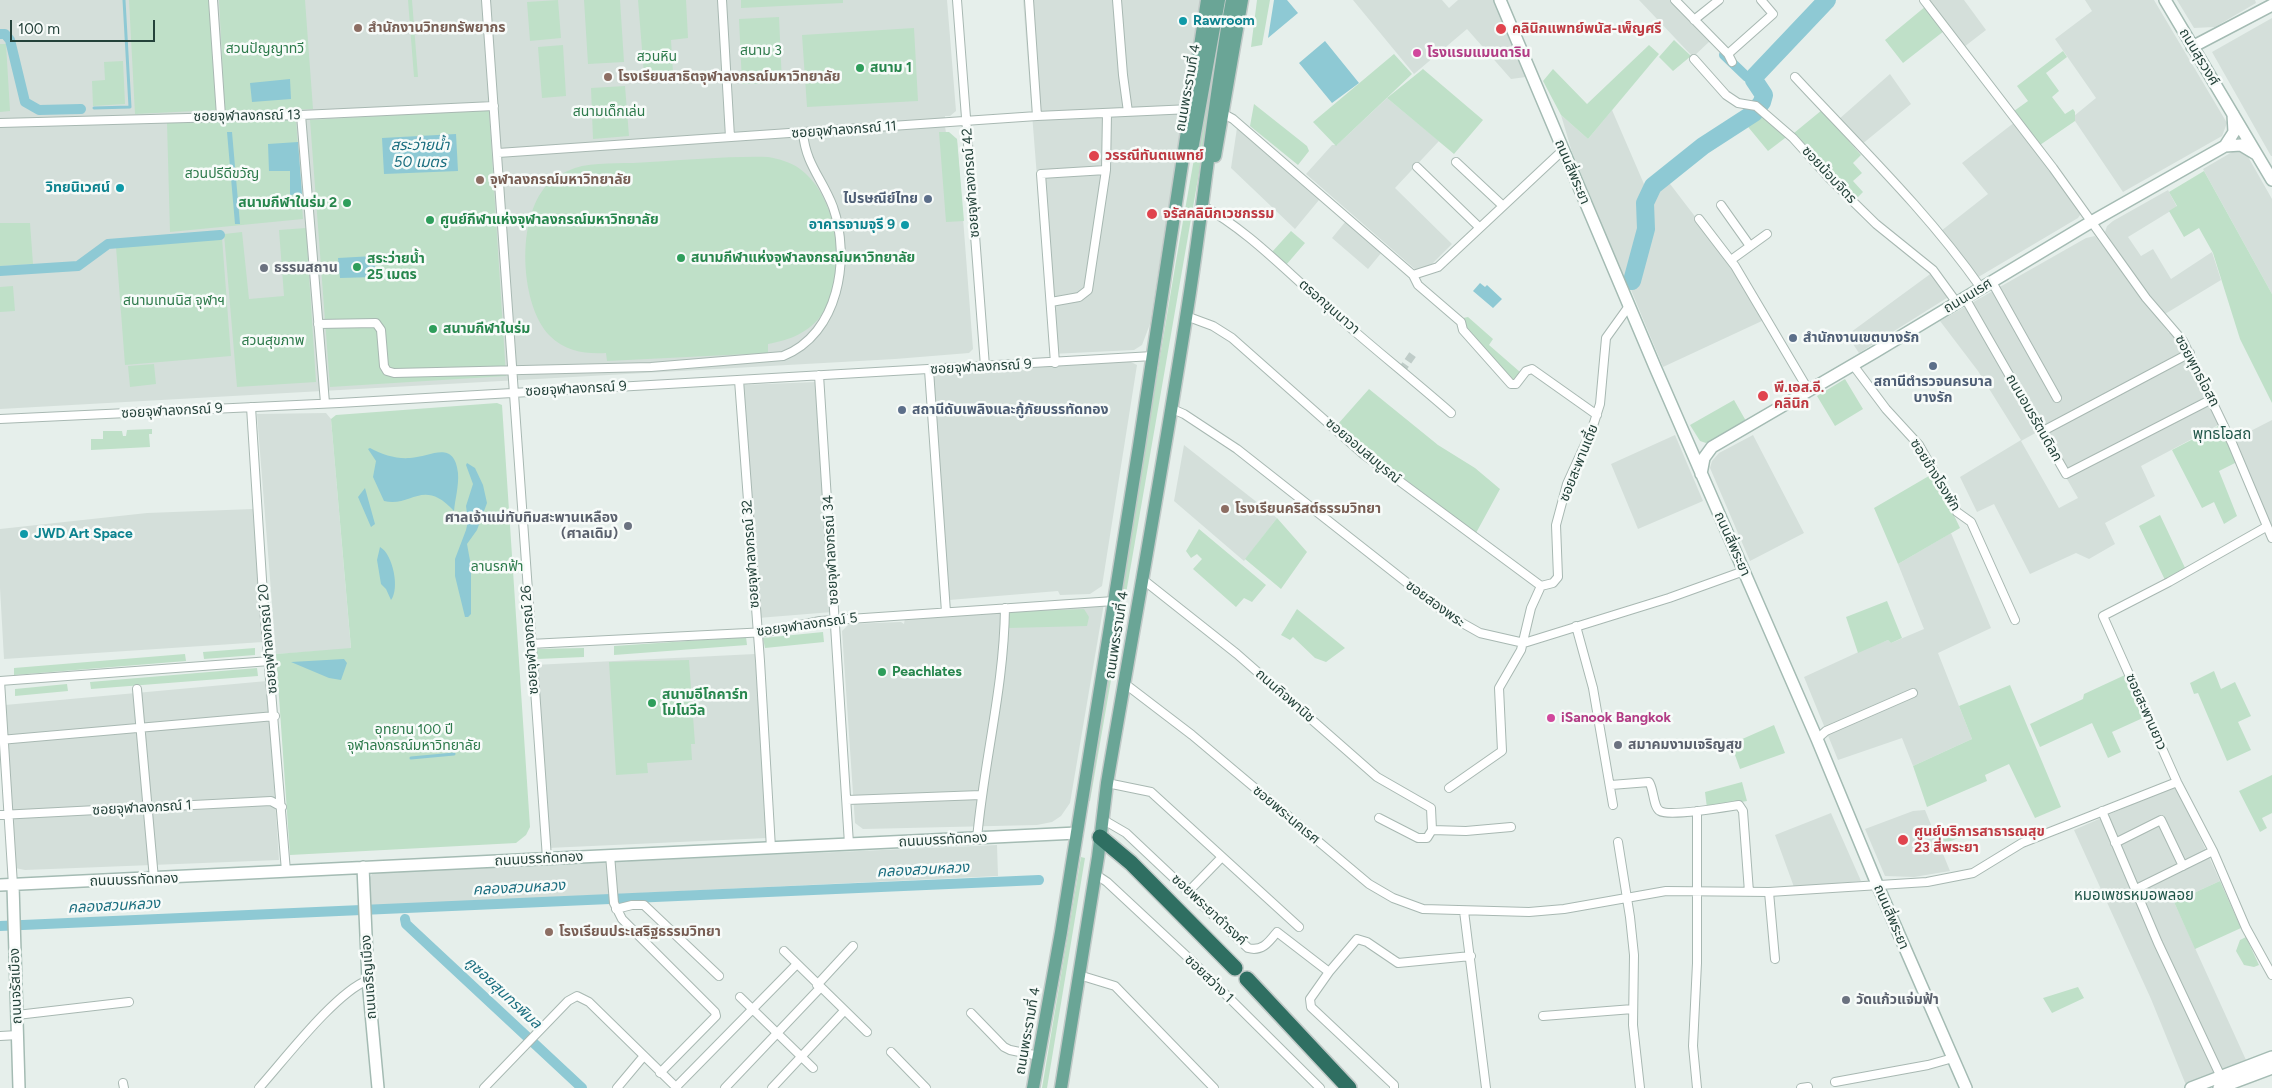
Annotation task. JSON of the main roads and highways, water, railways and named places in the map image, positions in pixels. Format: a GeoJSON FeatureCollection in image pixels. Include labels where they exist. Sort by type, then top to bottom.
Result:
{"type":"FeatureCollection","features":[{"type":"Feature","properties":{"kind":"highway"},"geometry":{"type":"LineString","coordinates":[[1100,837],[1131,863],[1235,968]]}},
{"type":"Feature","properties":{"kind":"highway"},"geometry":{"type":"LineString","coordinates":[[1247,979],[1349,1088]]}},
{"type":"Feature","properties":{"kind":"main road","name":"ถนนพระรามที่ 4"},"geometry":{"type":"LineString","coordinates":[[1033,1088],[1077,833],[1153,356],[1207,0]]}},
{"type":"Feature","properties":{"kind":"main road","name":"ถนนพระรามที่ 4"},"geometry":{"type":"LineString","coordinates":[[1061,1088],[1095,874],[1107,783],[1206,187],[1219,0]]}},
{"type":"Feature","properties":{"kind":"main road","name":"ถนนพระรามที่ 4"},"geometry":{"type":"LineString","coordinates":[[1175,209],[1217,47],[1232,0]]}},
{"type":"Feature","properties":{"kind":"main road","name":"ถนนพระรามที่ 4"},"geometry":{"type":"LineString","coordinates":[[1206,187],[1214,161],[1242,0]]}},
{"type":"Feature","properties":{"kind":"main road","name":"ถนนสี่พระยา"},"geometry":{"type":"LineString","coordinates":[[1500,0],[1688,445],[1817,738],[1877,884],[1966,1088]]}},
{"type":"Feature","properties":{"kind":"main road","name":"ถนนสุรวงศ์"},"geometry":{"type":"LineString","coordinates":[[2165,0],[2272,180]]}},
{"type":"Feature","properties":{"kind":"main road"},"geometry":{"type":"LineString","coordinates":[[2192,47],[2272,4]]}},
{"type":"Feature","properties":{"kind":"main road"},"geometry":{"type":"LineString","coordinates":[[2225,146],[2234,132],[2233,114]]}},
{"type":"Feature","properties":{"kind":"main road"},"geometry":{"type":"LineString","coordinates":[[2225,146],[2241,145],[2258,156]]}},
{"type":"Feature","properties":{"kind":"main road","name":"ถนนนเรศ"},"geometry":{"type":"LineString","coordinates":[[1712,448],[2091,222],[2225,146]]}},
{"type":"Feature","properties":{"kind":"main road"},"geometry":{"type":"LineString","coordinates":[[1688,445],[1701,449],[1712,448]]}},
{"type":"Feature","properties":{"kind":"main road"},"geometry":{"type":"LineString","coordinates":[[1701,474],[1704,458],[1712,448]]}},
{"type":"Feature","properties":{"kind":"main road"},"geometry":{"type":"LineString","coordinates":[[1077,833],[1100,837]]}},
{"type":"Feature","properties":{"kind":"main road","name":"ถนนบรรทัดทอง"},"geometry":{"type":"LineString","coordinates":[[0,885],[1077,833]]}},
{"type":"Feature","properties":{"kind":"main road","name":"ถนนเจริญเมือง"},"geometry":{"type":"LineString","coordinates":[[363,867],[368,980],[378,1088]]}},
{"type":"Feature","properties":{"kind":"main road","name":"ถนนจรัสเมือง"},"geometry":{"type":"LineString","coordinates":[[13,885],[19,1088]]}},
{"type":"Feature","properties":{"kind":"main road"},"geometry":{"type":"LineString","coordinates":[[2222,1084],[2272,1057]]}},
{"type":"Feature","properties":{"kind":"main road"},"geometry":{"type":"LineString","coordinates":[[2191,1088],[2222,1084],[2272,1068]]}},
{"type":"Feature","properties":{"kind":"water"},"geometry":{"type":"Polygon","coordinates":[[[1274,0],[1287,0],[1298,13],[1268,38],[1274,0]]]}},
{"type":"Feature","properties":{"kind":"water"},"geometry":{"type":"Polygon","coordinates":[[[1325,41],[1359,83],[1332,103],[1299,63],[1325,41]]]}},
{"type":"Feature","properties":{"kind":"water"},"geometry":{"type":"Polygon","coordinates":[[[290,79],[291,99],[252,102],[250,83],[290,79]]]}},
{"type":"Feature","properties":{"kind":"water"},"geometry":{"type":"Polygon","coordinates":[[[227,132],[232,132],[240,224],[235,224],[227,132]]]}},
{"type":"Feature","properties":{"kind":"water","name":"สระว่ายน้ำ 50 เมตร"},"geometry":{"type":"Polygon","coordinates":[[[456,134],[458,171],[384,174],[382,138],[456,134]]]}},
{"type":"Feature","properties":{"kind":"water"},"geometry":{"type":"Polygon","coordinates":[[[298,142],[302,194],[290,195],[290,171],[269,171],[268,144],[298,142]]]}},
{"type":"Feature","properties":{"kind":"water","name":"สระว่ายน้ำ 25 เมตร"},"geometry":{"type":"Polygon","coordinates":[[[374,256],[376,277],[340,278],[338,258],[374,256]]]}},
{"type":"Feature","properties":{"kind":"water"},"geometry":{"type":"Polygon","coordinates":[[[1480,283],[1485,287],[1487,285],[1502,299],[1493,308],[1473,291],[1480,283]]]}},
{"type":"Feature","properties":{"kind":"water"},"geometry":{"type":"Polygon","coordinates":[[[370,448],[385,455],[400,458],[418,457],[440,452],[452,456],[458,473],[454,511],[434,496],[418,496],[393,502],[384,501],[373,477],[376,461],[368,449],[370,448]]]}},
{"type":"Feature","properties":{"kind":"water"},"geometry":{"type":"Polygon","coordinates":[[[467,463],[475,468],[483,485],[487,503],[477,530],[467,544],[471,566],[471,614],[465,617],[455,576],[455,559],[466,530],[468,521],[466,506],[473,484],[466,465],[467,463]]]}},
{"type":"Feature","properties":{"kind":"water"},"geometry":{"type":"Polygon","coordinates":[[[365,488],[375,524],[371,527],[358,497],[365,488]]]}},
{"type":"Feature","properties":{"kind":"water"},"geometry":{"type":"Polygon","coordinates":[[[380,547],[385,551],[394,572],[395,588],[391,600],[386,589],[381,584],[377,560],[380,547]]]}},
{"type":"Feature","properties":{"kind":"water"},"geometry":{"type":"Polygon","coordinates":[[[344,659],[347,663],[341,680],[329,678],[291,662],[344,659]]]}},
{"type":"Feature","properties":{"kind":"waterway"},"geometry":{"type":"LineString","coordinates":[[94,108],[130,107],[124,0]]}},
{"type":"Feature","properties":{"kind":"waterway"},"geometry":{"type":"LineString","coordinates":[[1632,281],[1646,229],[1645,203],[1653,186],[1703,146],[1754,113],[1762,102],[1764,95],[1754,80],[1755,76],[1827,0]]}},
{"type":"Feature","properties":{"kind":"waterway"},"geometry":{"type":"LineString","coordinates":[[0,34],[5,34],[10,40],[25,102],[39,110],[81,109]]}},
{"type":"Feature","properties":{"kind":"waterway"},"geometry":{"type":"LineString","coordinates":[[1724,55],[1747,77]]}},
{"type":"Feature","properties":{"kind":"waterway"},"geometry":{"type":"LineString","coordinates":[[0,271],[78,266],[108,244],[220,235]]}},
{"type":"Feature","properties":{"kind":"waterway"},"geometry":{"type":"LineString","coordinates":[[411,758],[454,754]]}},
{"type":"Feature","properties":{"kind":"waterway","name":"คลองสวนหลวง"},"geometry":{"type":"LineString","coordinates":[[0,926],[1039,880]]}},
{"type":"Feature","properties":{"kind":"waterway","name":"คูซอยสุนทรพิมล"},"geometry":{"type":"LineString","coordinates":[[405,919],[406,924],[582,1088]]}},
{"type":"Feature","properties":{"kind":"tunnel"},"geometry":{"type":"LineString","coordinates":[[1401,371],[1413,354]]}},
{"type":"Feature","properties":{"kind":"place","name":"Rawroom"},"geometry":{"type":"Point","coordinates":[1183,21]}},
{"type":"Feature","properties":{"kind":"place","name":"สำนักงานวิทยทรัพยากร"},"geometry":{"type":"Point","coordinates":[358,28]}},
{"type":"Feature","properties":{"kind":"place","name":"คลินิกแพทย์พนัส-เพ็ญศรี"},"geometry":{"type":"Point","coordinates":[1501,29]}},
{"type":"Feature","properties":{"kind":"place","name":"โรงแรมแมนดาริน"},"geometry":{"type":"Point","coordinates":[1417,53]}},
{"type":"Feature","properties":{"kind":"place","name":"สนาม 1"},"geometry":{"type":"Point","coordinates":[860,68]}},
{"type":"Feature","properties":{"kind":"place","name":"โรงเรียนสาธิตจุฬาลงกรณ์มหาวิทยาลัย"},"geometry":{"type":"Point","coordinates":[608,77]}},
{"type":"Feature","properties":{"kind":"place","name":"วรรณีทันตแพทย์"},"geometry":{"type":"Point","coordinates":[1094,156]}},
{"type":"Feature","properties":{"kind":"place","name":"จุฬาลงกรณ์มหาวิทยาลัย"},"geometry":{"type":"Point","coordinates":[480,180]}},
{"type":"Feature","properties":{"kind":"place","name":"วิทยนิเวศน์"},"geometry":{"type":"Point","coordinates":[120,188]}},
{"type":"Feature","properties":{"kind":"place","name":"ไปรษณีย์ไทย"},"geometry":{"type":"Point","coordinates":[928,199]}},
{"type":"Feature","properties":{"kind":"place","name":"สนามกีฬาในร่ม 2"},"geometry":{"type":"Point","coordinates":[347,203]}},
{"type":"Feature","properties":{"kind":"place","name":"จรัสคลินิกเวชกรรม"},"geometry":{"type":"Point","coordinates":[1152,214]}},
{"type":"Feature","properties":{"kind":"place","name":"ศูนย์กีฬาแห่งจุฬาลงกรณ์มหาวิทยาลัย"},"geometry":{"type":"Point","coordinates":[430,220]}},
{"type":"Feature","properties":{"kind":"place","name":"อาคารจามจุรี 9"},"geometry":{"type":"Point","coordinates":[905,225]}},
{"type":"Feature","properties":{"kind":"place","name":"สนามกีฬาแห่งจุฬาลงกรณ์มหาวิทยาลัย"},"geometry":{"type":"Point","coordinates":[681,258]}},
{"type":"Feature","properties":{"kind":"place","name":"สระว่ายน้ำ 25 เมตร"},"geometry":{"type":"Point","coordinates":[357,267]}},
{"type":"Feature","properties":{"kind":"place","name":"ธรรมสถาน"},"geometry":{"type":"Point","coordinates":[264,268]}},
{"type":"Feature","properties":{"kind":"place","name":"สนามกีฬาในร่ม"},"geometry":{"type":"Point","coordinates":[433,329]}},
{"type":"Feature","properties":{"kind":"place","name":"สำนักงานเขตบางรัก"},"geometry":{"type":"Point","coordinates":[1793,338]}},
{"type":"Feature","properties":{"kind":"place","name":"สถานีตำรวจนครบาล บางรัก"},"geometry":{"type":"Point","coordinates":[1933,366]}},
{"type":"Feature","properties":{"kind":"place","name":"พี.เอส.อี. คลินิก"},"geometry":{"type":"Point","coordinates":[1763,396]}},
{"type":"Feature","properties":{"kind":"place","name":"สถานีดับเพลิงและกู้ภัยบรรทัดทอง"},"geometry":{"type":"Point","coordinates":[902,410]}},
{"type":"Feature","properties":{"kind":"place","name":"โรงเรียนคริสต์ธรรมวิทยา"},"geometry":{"type":"Point","coordinates":[1225,509]}},
{"type":"Feature","properties":{"kind":"place","name":"ศาลเจ้าแม่ทับทิมสะพานเหลือง (ศาลเดิม)"},"geometry":{"type":"Point","coordinates":[628,526]}},
{"type":"Feature","properties":{"kind":"place","name":"JWD Art Space"},"geometry":{"type":"Point","coordinates":[24,534]}},
{"type":"Feature","properties":{"kind":"place","name":"Peachlates"},"geometry":{"type":"Point","coordinates":[882,672]}},
{"type":"Feature","properties":{"kind":"place","name":"สนามอีโกคาร์ท โมโนวีล"},"geometry":{"type":"Point","coordinates":[652,703]}},
{"type":"Feature","properties":{"kind":"place","name":"iSanook Bangkok"},"geometry":{"type":"Point","coordinates":[1551,718]}},
{"type":"Feature","properties":{"kind":"place","name":"สมาคมงามเจริญสุข"},"geometry":{"type":"Point","coordinates":[1618,745]}},
{"type":"Feature","properties":{"kind":"place","name":"ศูนย์บริการสาธารณสุข 23 สี่พระยา"},"geometry":{"type":"Point","coordinates":[1903,840]}},
{"type":"Feature","properties":{"kind":"place","name":"โรงเรียนประเสริฐธรรมวิทยา"},"geometry":{"type":"Point","coordinates":[549,932]}},
{"type":"Feature","properties":{"kind":"place","name":"วัดแก้วแจ่มฟ้า"},"geometry":{"type":"Point","coordinates":[1846,1000]}},
{"type":"Feature","properties":{"kind":"district","name":"พุทธโอสถ"},"geometry":{"type":"Point","coordinates":[2222,435]}},
{"type":"Feature","properties":{"kind":"district","name":"หมอเพชรหมอพลอย"},"geometry":{"type":"Point","coordinates":[2134,896]}},
{"type":"Feature","properties":{"kind":"park label","name":"สวนปัญญาทวี"},"geometry":{"type":"Point","coordinates":[265,49]}},
{"type":"Feature","properties":{"kind":"park label","name":"สนาม 3"},"geometry":{"type":"Point","coordinates":[761,51]}},
{"type":"Feature","properties":{"kind":"park label","name":"สวนหิน"},"geometry":{"type":"Point","coordinates":[657,57]}},
{"type":"Feature","properties":{"kind":"park label","name":"สนามเด็กเล่น"},"geometry":{"type":"Point","coordinates":[609,112]}},
{"type":"Feature","properties":{"kind":"park label","name":"สวนปรีดีขวัญ"},"geometry":{"type":"Point","coordinates":[222,174]}},
{"type":"Feature","properties":{"kind":"park label","name":"สนามเทนนิส จุฬาฯ"},"geometry":{"type":"Point","coordinates":[174,301]}},
{"type":"Feature","properties":{"kind":"park label","name":"สวนสุขภาพ"},"geometry":{"type":"Point","coordinates":[273,341]}},
{"type":"Feature","properties":{"kind":"park label","name":"ลานรกฟ้า"},"geometry":{"type":"Point","coordinates":[497,567]}},
{"type":"Feature","properties":{"kind":"park label","name":"อุทยาน 100 ปี จุฬาลงกรณ์มหาวิทยาลัย"},"geometry":{"type":"Point","coordinates":[414,738]}}]}
